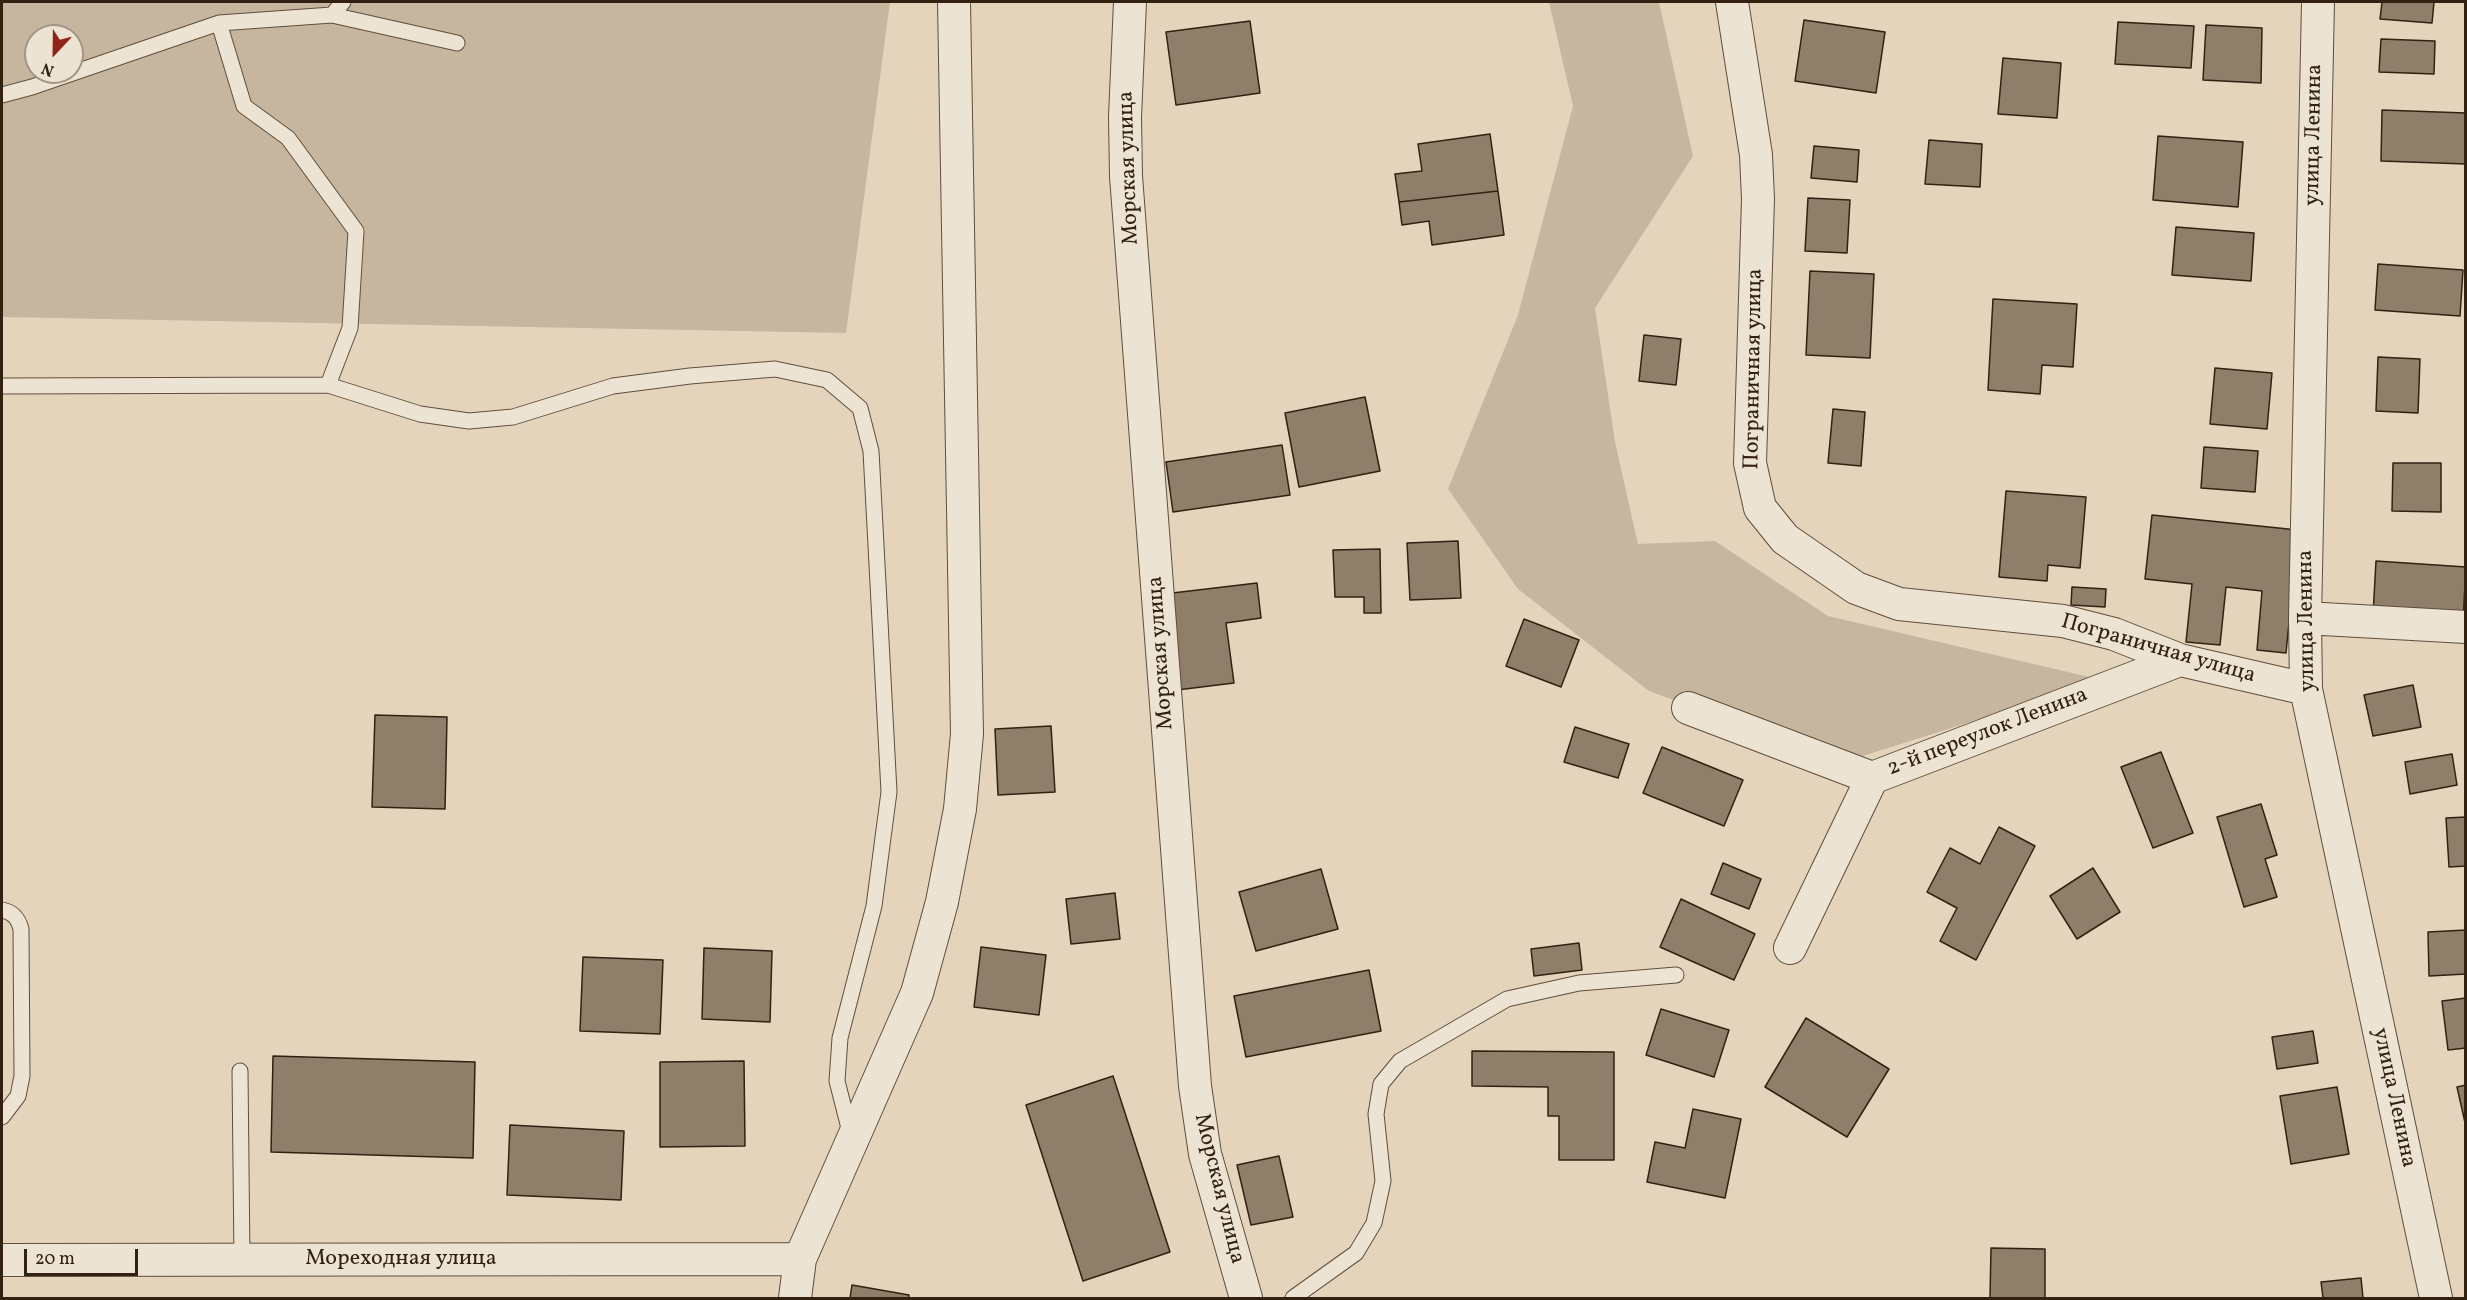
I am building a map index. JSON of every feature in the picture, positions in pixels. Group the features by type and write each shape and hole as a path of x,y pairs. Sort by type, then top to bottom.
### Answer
{"street":[{"path":"795,1299 800,1259 916,993 942,903 960,809 967,734 954,2"},
{"name":"Морская улица","path":"1130,2 1125,117 1126,176 1195,1086 1204,1154 1246,1299"},
{"name":"Пограничная улица","path":"1732,2 1756,155 1758,199 1750,463 1760,508 1785,539 1856,588 1899,604 2063,621 2114,634 2180,660 2306,689"},
{"name":"улица Ленина","path":"2318,2 2305,618 2306,689 2436,1299"},
{"path":"2305,618 2466,627"},
{"name":"2-й переулок Ленина","path":"1790,948 1872,778 2180,660"},
{"path":"1688,708 1872,778"},
{"name":"Мореходная улица","path":"2,1260 800,1259"}],"lane":[{"path":"332,15 343,2"},
{"path":"2,95 32,87 219,23 332,15 457,44"},
{"path":"219,23 244,106 288,138 356,231 350,328 328,385"},
{"path":"2,386 328,385 420,414 469,421 513,417 613,386 775,369 827,380 860,408 871,452 889,792 874,906 840,1038 837,1081 852,1139"},
{"path":"2,910 10,912 18,921 21,929 22,1076 18,1096 2,1117"},
{"path":"1293,1299 1356,1253 1374,1223 1383,1181 1376,1114 1381,1084 1400,1061 1507,999 1579,982 1676,975"},
{"path":"240,1071 242,1260"}],"shaded area":[{"path":"2,2 890,2 846,333 2,317"},
{"path":"1549,2 1659,2 1693,156 1595,308 1615,442 1638,544 1715,541 1828,616 2102,680 1844,762 1649,691 1518,589 1448,489 1518,315 1573,106"}],"building":[{"path":"2382,2 2434,2 2432,23 2380,19"},
{"path":"1804,20 1885,32 1876,93 1795,81"},
{"path":"1250,21 1260,93 1176,105 1166,32"},
{"path":"2118,22 2194,26 2191,68 2115,64"},
{"path":"2206,25 2262,28 2261,83 2203,80"},
{"path":"2381,39 2435,41 2434,74 2379,72"},
{"path":"2003,58 2061,63 2057,118 1998,114"},
{"path":"2382,110 2466,113 2466,164 2381,161"},
{"path":"1490,134 1498,191 1399,202 1395,174 1422,171 1418,144"},
{"path":"2158,136 2243,142 2238,207 2153,200"},
{"path":"1929,140 1982,144 1980,187 1925,184"},
{"path":"1814,146 1859,150 1857,182 1811,178"},
{"path":"1498,191 1504,235 1432,245 1429,221 1402,225 1399,202"},
{"path":"1808,198 1850,200 1847,253 1805,251"},
{"path":"2176,227 2254,233 2251,281 2172,275"},
{"path":"2378,264 2463,270 2460,316 2375,310"},
{"path":"1810,271 1874,274 1870,358 1806,355"},
{"path":"1993,299 2077,304 2073,367 2042,365 2040,394 1988,390"},
{"path":"1644,335 1681,339 1676,385 1639,381"},
{"path":"2378,357 2420,359 2418,413 2376,411"},
{"path":"2215,368 2272,373 2267,429 2210,424"},
{"path":"1365,397 1380,471 1299,487 1285,413"},
{"path":"1833,409 1865,412 1861,466 1828,463"},
{"path":"1282,445 1290,495 1173,512 1166,462"},
{"path":"2204,447 2258,451 2255,492 2201,488"},
{"path":"2393,463 2441,463 2441,512 2392,511"},
{"path":"2006,491 2086,497 2080,568 2048,565 2047,581 1999,577"},
{"path":"2152,515 2298,530 2286,653 2257,650 2262,591 2226,587 2220,645 2186,642 2192,584 2145,579"},
{"path":"1458,541 1461,598 1410,600 1407,543"},
{"path":"1380,549 1381,613 1364,613 1364,597 1335,597 1333,550"},
{"path":"2376,561 2466,567 2463,621 2373,615"},
{"path":"1257,583 1261,618 1226,623 1234,683 1177,690 1164,594"},
{"path":"2072,587 2106,589 2105,607 2071,605"},
{"path":"1524,619 1579,640 1561,687 1506,666"},
{"path":"2413,685 2421,727 2373,736 2364,695"},
{"path":"375,715 447,717 445,809 372,807"},
{"path":"1051,726 1055,792 998,795 995,729"},
{"path":"1575,727 1629,744 1618,778 1564,762"},
{"path":"1662,747 1743,780 1724,826 1643,793"},
{"path":"2161,752 2193,833 2153,848 2121,767"},
{"path":"2452,754 2457,785 2410,794 2405,762"},
{"path":"2261,804 2277,855 2265,859 2277,897 2244,907 2217,817"},
{"path":"2466,817 2466,866 2449,867 2446,818"},
{"path":"1999,827 2035,846 1976,960 1940,941 1957,908 1927,892 1950,848 1980,864"},
{"path":"1723,863 1761,879 1749,909 1711,894"},
{"path":"2093,868 2120,912 2077,939 2050,896"},
{"path":"1321,869 1338,929 1256,951 1239,892"},
{"path":"1115,893 1120,939 1071,944 1066,899"},
{"path":"1681,899 1755,934 1734,980 1660,947"},
{"path":"2466,930 2466,974 2429,976 2428,932"},
{"path":"1579,943 1582,970 1534,976 1531,949"},
{"path":"981,947 1046,955 1039,1015 974,1007"},
{"path":"704,948 772,951 770,1022 702,1019"},
{"path":"583,957 663,960 660,1034 580,1031"},
{"path":"1369,970 1381,1031 1246,1057 1234,996"},
{"path":"2466,998 2466,1048 2448,1050 2442,1001"},
{"path":"1661,1009 1729,1030 1714,1077 1646,1055"},
{"path":"1806,1018 1889,1069 1847,1137 1765,1087"},
{"path":"2313,1031 2318,1063 2277,1069 2272,1037"},
{"path":"1472,1051 1614,1052 1614,1160 1559,1160 1559,1116 1548,1116 1548,1087 1472,1086"},
{"path":"273,1056 475,1062 473,1158 271,1152"},
{"path":"744,1061 745,1146 660,1147 660,1062"},
{"path":"1113,1076 1170,1252 1083,1281 1026,1105"},
{"path":"2466,1085 2466,1127 2457,1087"},
{"path":"2337,1087 2349,1154 2291,1164 2280,1096"},
{"path":"1693,1109 1741,1119 1725,1198 1647,1182 1655,1142 1685,1148"},
{"path":"510,1125 624,1131 621,1200 507,1195"},
{"path":"1279,1156 1293,1217 1251,1225 1237,1165"},
{"path":"1991,1248 2045,1249 2045,1298 1990,1298"},
{"path":"2361,1278 2363,1298 2323,1298 2321,1282"},
{"path":"852,1285 909,1295 909,1298 850,1298"}]}
